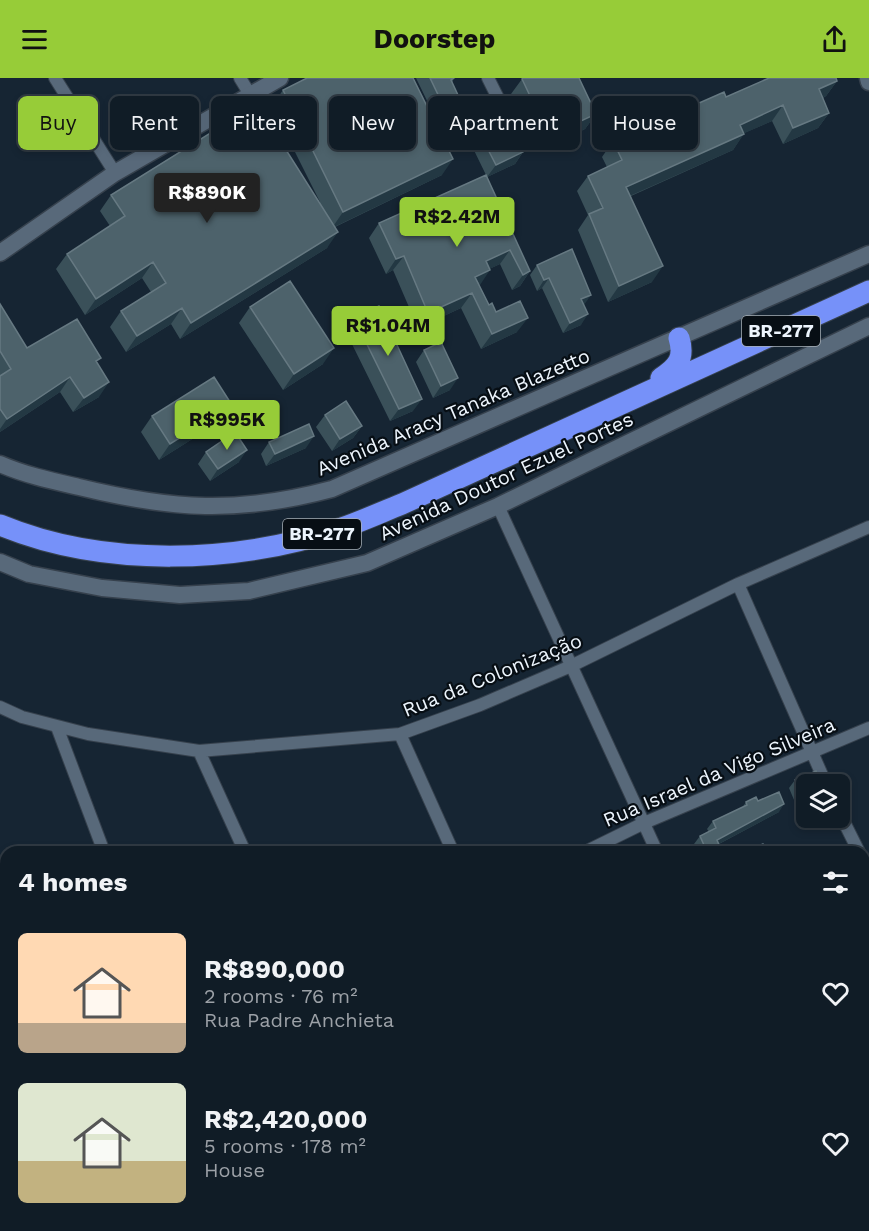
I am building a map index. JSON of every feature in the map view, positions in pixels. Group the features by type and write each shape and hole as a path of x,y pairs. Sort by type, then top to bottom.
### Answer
{"highway":[{"name":"BR-277","path":"0,525 44,540 114,552 188,555 260,548 351,525 622,405 869,291"},
{"path":"622,405 678,365 683,349 680,338"}],"main road":[{"path":"251,96 280,78"},
{"path":"0,253 115,173 211,119"},
{"name":"Avenida Aracy Tanaka Blazetto","path":"0,464 56,482 164,504 225,508 290,500 332,489 869,254"},
{"name":"Avenida Doutor Ezuel Portes","path":"0,562 29,574 102,588 180,595 249,591 367,563 498,506 869,326"}],"street":[{"path":"55,78 115,173"},
{"path":"240,78 251,96"},
{"path":"488,78 497,96"},
{"path":"498,506 654,846"},
{"name":"Rua da Colonização","path":"0,707 88,735 199,751 400,734 480,705 571,666 738,584 869,526"},
{"path":"738,584 821,774"},
{"path":"57,727 102,846"},
{"name":"Rua Israel da Vigo Silveira","path":"597,846 644,823 869,728"},
{"path":"400,734 450,846"},
{"path":"199,751 242,846"},
{"path":"847,828 856,846"}],"building":[{"path":"307,78 413,78 428,108 428,150 449,150 453,159 343,212 313,150 317,150 317,96 286,96 283,90"},
{"path":"430,78 454,78 451,80 458,96 439,96"},
{"path":"579,78 592,106 592,116 580,121 580,96 530,96 522,79"},
{"path":"769,78 836,78 837,81 819,89 829,113 793,128 783,105 740,125 744,134 626,187 663,266 619,286 589,214 603,208 588,176 622,160 617,150 698,150 698,103 724,92 726,97"},
{"path":"211,133 211,150 286,150 338,232 191,323 182,308 137,336 121,311 166,283 153,262 96,299 67,254 125,216 111,195 183,150 199,150 199,140"},
{"path":"488,150 522,150 523,152 496,165"},
{"path":"486,175 530,271 523,275 510,250 486,261 490,270 475,277 489,305 492,303 496,312 520,301 528,318 492,334 472,293 428,313 404,256 396,259 379,223"},
{"path":"572,249 591,295 581,299 588,314 570,323 549,278 544,280 537,265"},
{"path":"290,281 334,348 294,374 250,307"},
{"path":"0,304 27,348 77,319 101,358 96,361 109,382 84,398 70,377 7,419 0,409 0,376 11,369 0,351"},
{"path":"379,306 422,399 399,409 354,318"},
{"path":"441,342 458,378 441,386 424,350"},
{"path":"214,377 232,405 170,444 152,416"},
{"path":"346,401 362,426 340,439 325,415"},
{"path":"309,424 314,436 275,454 269,442"},
{"path":"235,432 247,450 218,469 206,452"},
{"path":"779,792 784,804 717,840 720,846 704,846 700,836 716,828 713,821 747,805 746,802 756,797 758,801"}]}
